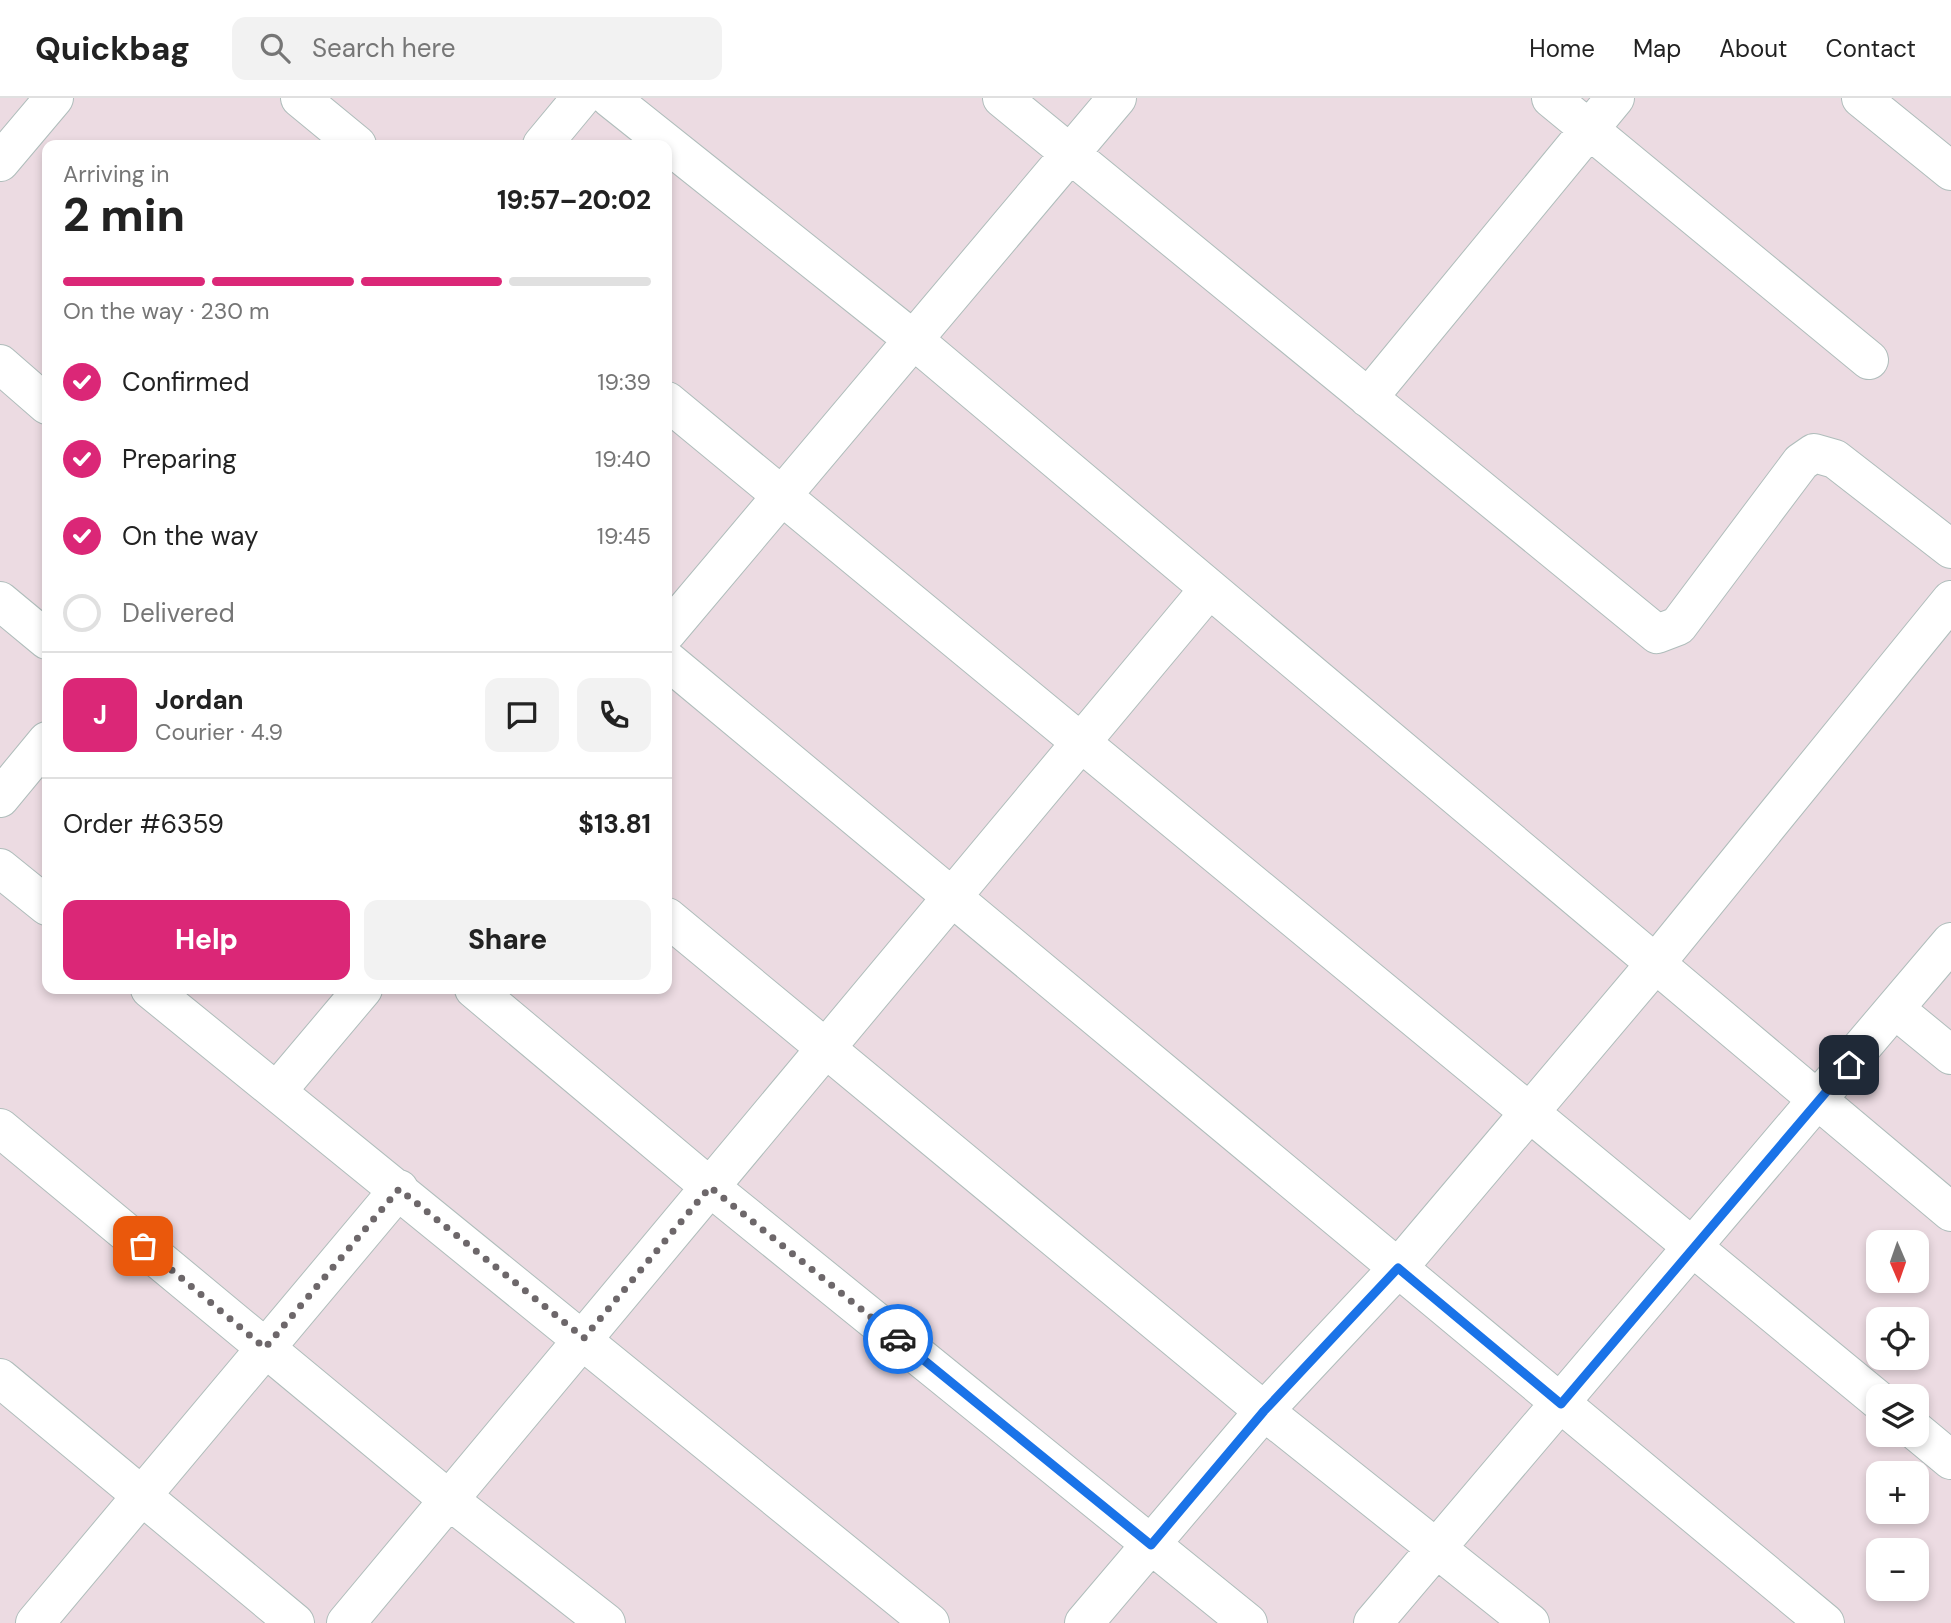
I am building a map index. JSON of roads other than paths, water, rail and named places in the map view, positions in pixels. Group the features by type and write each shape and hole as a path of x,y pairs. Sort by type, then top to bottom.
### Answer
{"street":[{"path":"300,98 351,140"},
{"path":"546,140 581,98"},
{"path":"610,98 663,140"},
{"path":"1002,98 1657,634 1678,626 1801,462 1814,453 1835,459 1951,549"},
{"path":"672,626 1071,156 1117,98"},
{"path":"1551,98 1869,360"},
{"path":"1368,398 1615,98"},
{"path":"1861,98 1951,172"},
{"path":"0,162 47,123"},
{"path":"672,147 915,341 1951,1212"},
{"path":"0,364 42,401"},
{"path":"672,405 1866,1390"},
{"path":"346,1623 1209,589"},
{"path":"1084,1623 1264,1411 1398,1268 1655,964 1951,600"},
{"path":"0,601 42,636"},
{"path":"672,664 1825,1623"},
{"path":"0,798 42,747"},
{"path":"0,868 42,902"},
{"path":"672,921 1264,1411 1530,1623"},
{"path":"1373,1623 1951,942"},
{"path":"156,994 584,1338 930,1623"},
{"path":"277,1091 359,994"},
{"path":"480,994 710,1187 1248,1623"},
{"path":"1896,1010 1951,1055"},
{"path":"0,1128 449,1500 606,1623"},
{"path":"35,1623 399,1189"},
{"path":"0,1378 295,1623"},
{"path":"1929,1442 1951,1460"}]}
